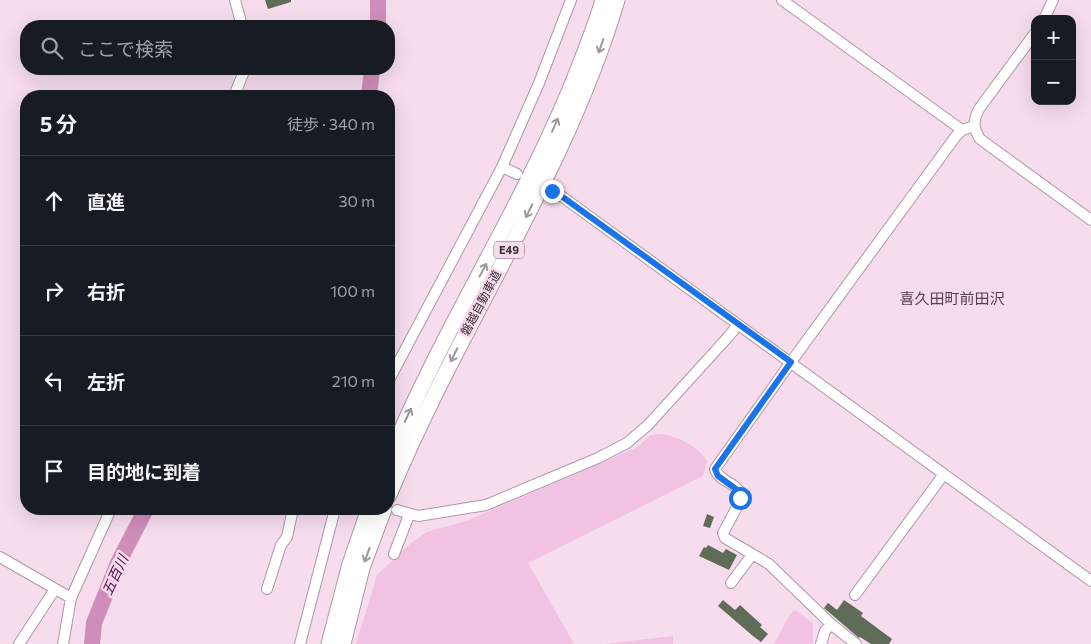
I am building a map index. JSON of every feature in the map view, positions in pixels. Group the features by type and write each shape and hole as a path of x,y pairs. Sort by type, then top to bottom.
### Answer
{"highway":[{"name":"磐越自動車道","path":"395,446 421,389 539,160 577,72 603,0"},
{"name":"磐越自動車道","path":"395,481 433,394 525,220 573,118 591,76 617,0"},
{"path":"329,644 350,564 367,515"},
{"path":"343,644 362,568 388,515"}],"street":[{"path":"235,0 240,20"},
{"path":"395,369 502,167 539,83 570,0"},
{"path":"782,0 962,130"},
{"path":"1046,15 1053,0"},
{"path":"1031,38 979,109 974,126 980,139 1091,220"},
{"path":"236,90 243,75"},
{"path":"856,644 830,624 769,564 734,544 724,536 741,494 738,488 718,476 715,469 791,362 962,130 974,126"},
{"path":"502,167 517,174"},
{"path":"552,191 1091,580"},
{"path":"395,511 410,515 430,515 486,505 589,462 627,443 648,425 738,325"},
{"path":"855,595 944,474"},
{"path":"63,644 70,598 108,515"},
{"path":"266,589 281,545 289,530 292,515"},
{"path":"300,644 333,515"},
{"path":"394,554 410,515"},
{"path":"731,583 752,555"},
{"path":"0,557 70,598"},
{"path":"19,644 55,589"},
{"path":"821,644 825,631 830,624"}],"shaded area":[{"path":"660,434 680,439 693,446 707,461 703,476 528,563 574,644 356,644 377,575 411,543 427,532 469,520 638,447 650,435"},
{"path":"795,610 813,623 813,644 774,644 788,618"},
{"path":"673,636 673,644 605,644"}],"building":[{"path":"265,0 291,0 291,2 268,9"},
{"path":"707,514 714,517 710,528 703,526"},
{"path":"708,545 723,553 726,549 737,555 729,570 699,556 704,547 706,548"},
{"path":"723,600 735,610 740,605 762,625 760,627 768,634 761,642 718,606"},
{"path":"844,600 863,613 861,616 892,639 889,644 871,644 859,638 824,608 828,603 837,610"}],"waterway":[{"name":"五百川","path":"378,0 378,20"},
{"name":"五百川","path":"370,90 371,75"},
{"name":"五百川","path":"92,644 94,623 118,563 143,515"}],"district":[{"name":"喜久田町前田沢","path":"952,299"}],"route":[{"path":"552,191 791,362 715,469 718,476 738,488 741,494 740,498"}]}
